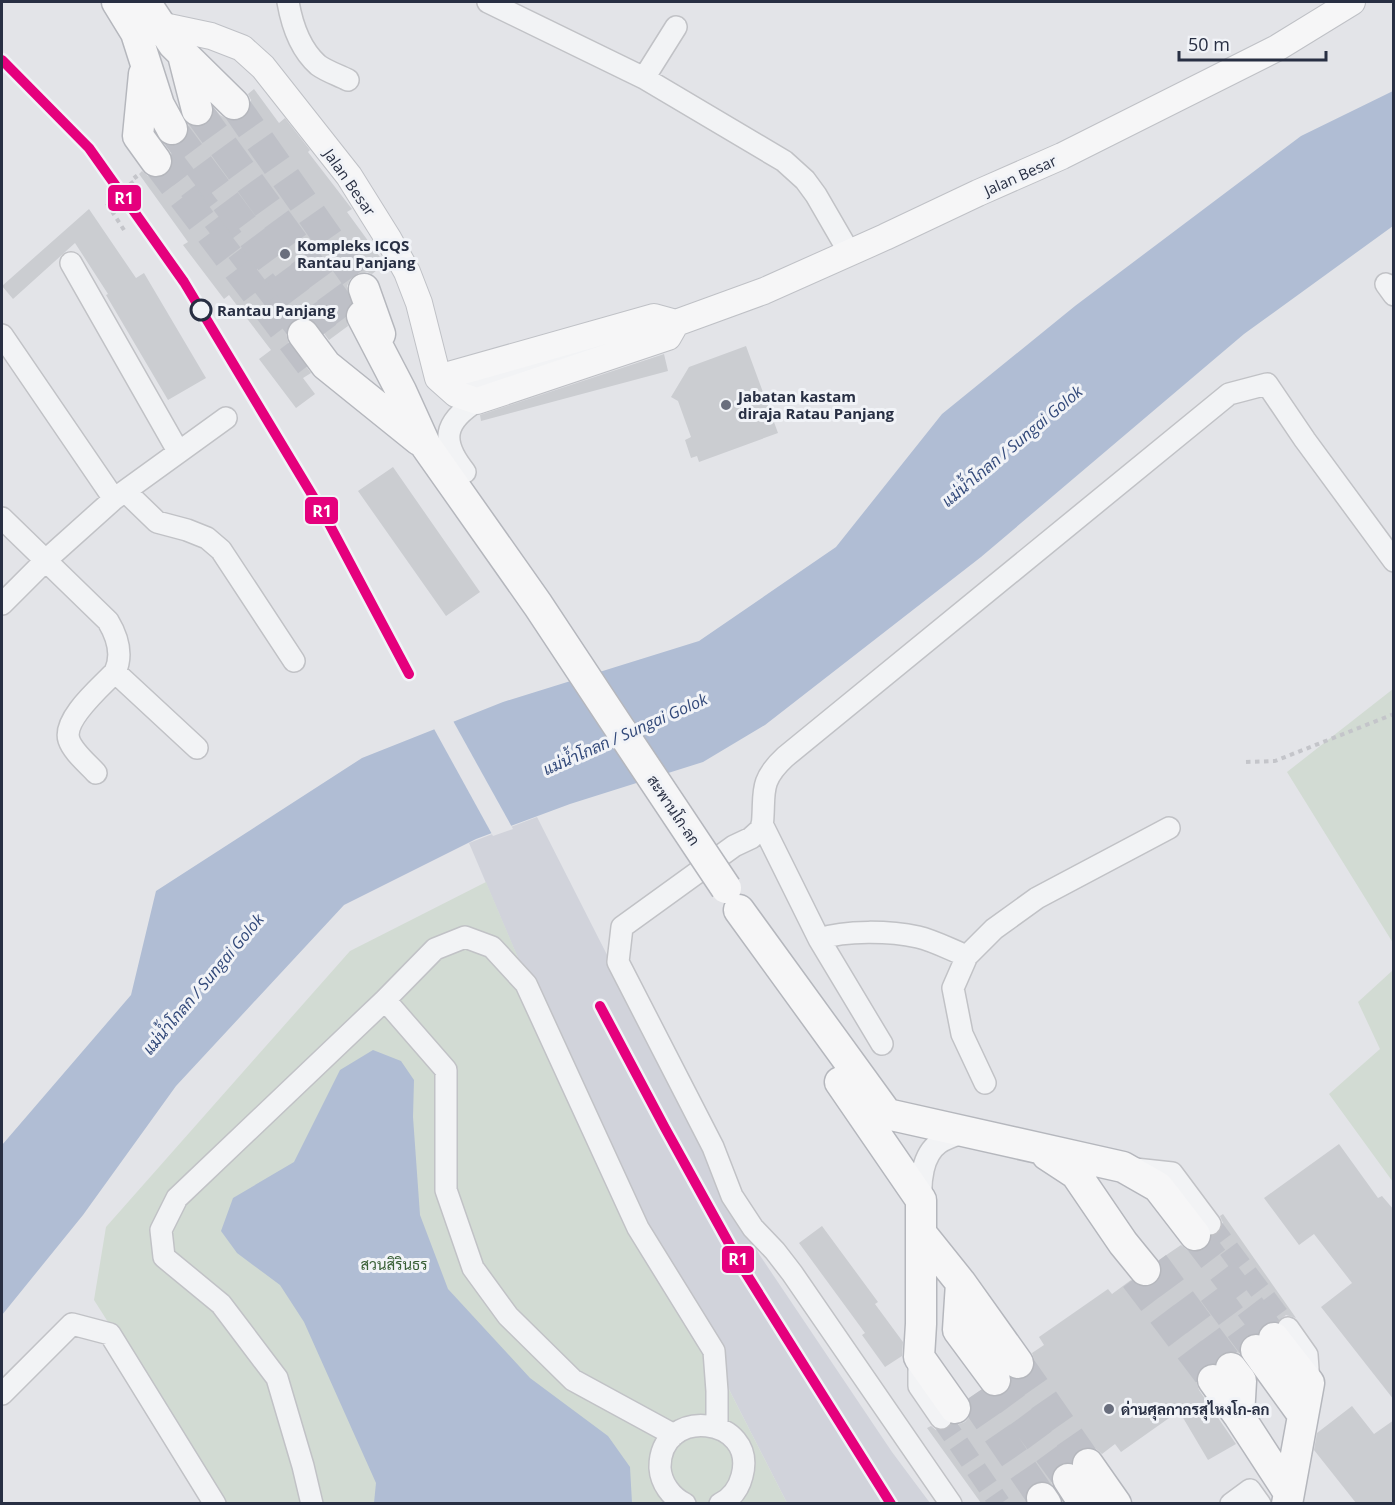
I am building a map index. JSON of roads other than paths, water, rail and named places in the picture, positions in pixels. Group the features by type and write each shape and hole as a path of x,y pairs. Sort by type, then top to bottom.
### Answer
{"highway":[{"path":"117,2 217,109"},
{"path":"154,39 159,105 158,156"},
{"path":"342,321 397,383 426,446 326,365 342,321"},
{"path":"315,370 339,390 389,414"},
{"name":"สะพานโก-ลก","path":"426,446 538,605 733,899"},
{"path":"733,899 887,1114 1123,1167 1195,1235"},
{"path":"733,899 784,1001 921,1200 921,1324 918,1357 981,1390"},
{"path":"1037,1148 1076,1174 1145,1271 1037,1148"},
{"path":"921,1233 960,1306 981,1390"},
{"path":"960,1306 981,1390"},
{"path":"921,1324 981,1390"},
{"path":"1288,1498 1309,1383 1273,1339 1303,1414"},
{"path":"1231,1387 1288,1498"},
{"path":"1099,1503 1077,1493 1078,1472 1116,1503"}],"main road":[{"name":"Jalan Besar","path":"154,39 212,36 242,48 263,67 349,176 390,240 407,272 419,303 438,378 654,317 676,322 764,291 1062,156 1277,48 1352,2"},
{"name":"Jalan Besar","path":"477,401 668,337 676,322"},
{"path":"438,378 456,394 477,401"}],"street":[{"path":"288,2 296,33 308,54 320,66 348,80"},
{"path":"488,2 644,78 789,165 805,180 816,195 849,252"},
{"path":"644,78 676,27"},
{"path":"71,263 178,451"},
{"path":"2,335 119,495 158,522 207,538 221,550 294,661"},
{"path":"951,1503 792,1274 775,1251 753,1228 732,1197 713,1148 618,962 622,927 734,846 759,833 768,776 785,757 1229,394 1267,384 1305,440 1391,550"},
{"path":"465,472 457,462 451,447 449,436 451,423 477,401"},
{"path":"2,603 119,495 226,418"},
{"path":"2,518 108,621 113,630 119,656 118,666 76,714 68,733 70,743 96,773"},
{"path":"115,672 197,748"},
{"path":"762,824 819,939 882,1044"},
{"path":"985,1083 963,1034 953,988 967,957 994,929 1037,898 1169,828"},
{"path":"819,939 829,936 880,932 920,937 967,957"},
{"path":"312,1503 277,1378 221,1304 164,1257 161,1230 177,1198 385,1000 435,949 465,937 492,947 526,984 638,1228 714,1351 717,1427"},
{"path":"385,1000 446,1070 446,1191 473,1268 508,1316 573,1380 674,1435"},
{"path":"921,1200 920,1186 926,1161 936,1145 965,1132"},
{"path":"2,1394 72,1324 110,1334 215,1503"},
{"path":"680,1502 669,1492 663,1481 660,1469 661,1456 674,1435 694,1425 717,1427 729,1434 738,1444 743,1456 744,1470 741,1483 731,1501"},
{"path":"1231,1503 1250,1490 1260,1503"}],"water":[{"name":"แม่น้ำโกลก / Sungai Golok","path":"1393,91 1393,226 1244,334 981,557 765,725 703,762 570,804 476,839 344,905 176,1086 83,1215 2,1315 2,1145 131,995 156,891 362,758 503,702 699,641 836,547 942,414 1075,306 1301,136"},
{"path":"373,1050 401,1061 414,1080 413,1117 420,1215 448,1289 530,1378 608,1436 630,1467 632,1503 374,1503 376,1483 304,1322 280,1285 237,1253 221,1231 233,1198 294,1162 340,1070"}],"tunnel":[{"path":"234,104 364,289"},
{"path":"197,110 352,323"},
{"path":"172,129 329,340"},
{"path":"168,157 303,334"},
{"path":"156,161 313,368"},
{"path":"1210,1224 1288,1328"},
{"path":"1195,1235 1274,1338"},
{"path":"1154,1264 1231,1368"},
{"path":"1135,1278 1213,1380"},
{"path":"1213,1292 1256,1350"},
{"path":"1018,1363 1088,1464"},
{"path":"995,1380 1068,1479"},
{"path":"972,1396 1042,1498"},
{"path":"941,1418 1000,1504"}],"place":[{"name":"Kompleks ICQS Rantau Panjang","path":"285,254"},
{"name":"Rantau Panjang","path":"201,310"},
{"name":"Jabatan kastam diraja Ratau Panjang","path":"726,405"},
{"name":"ด่านศุลกากรสุไหงโก-ลก","path":"1109,1409"}],"park label":[{"name":"สวนสิรินธร","path":"394,1264"}]}
